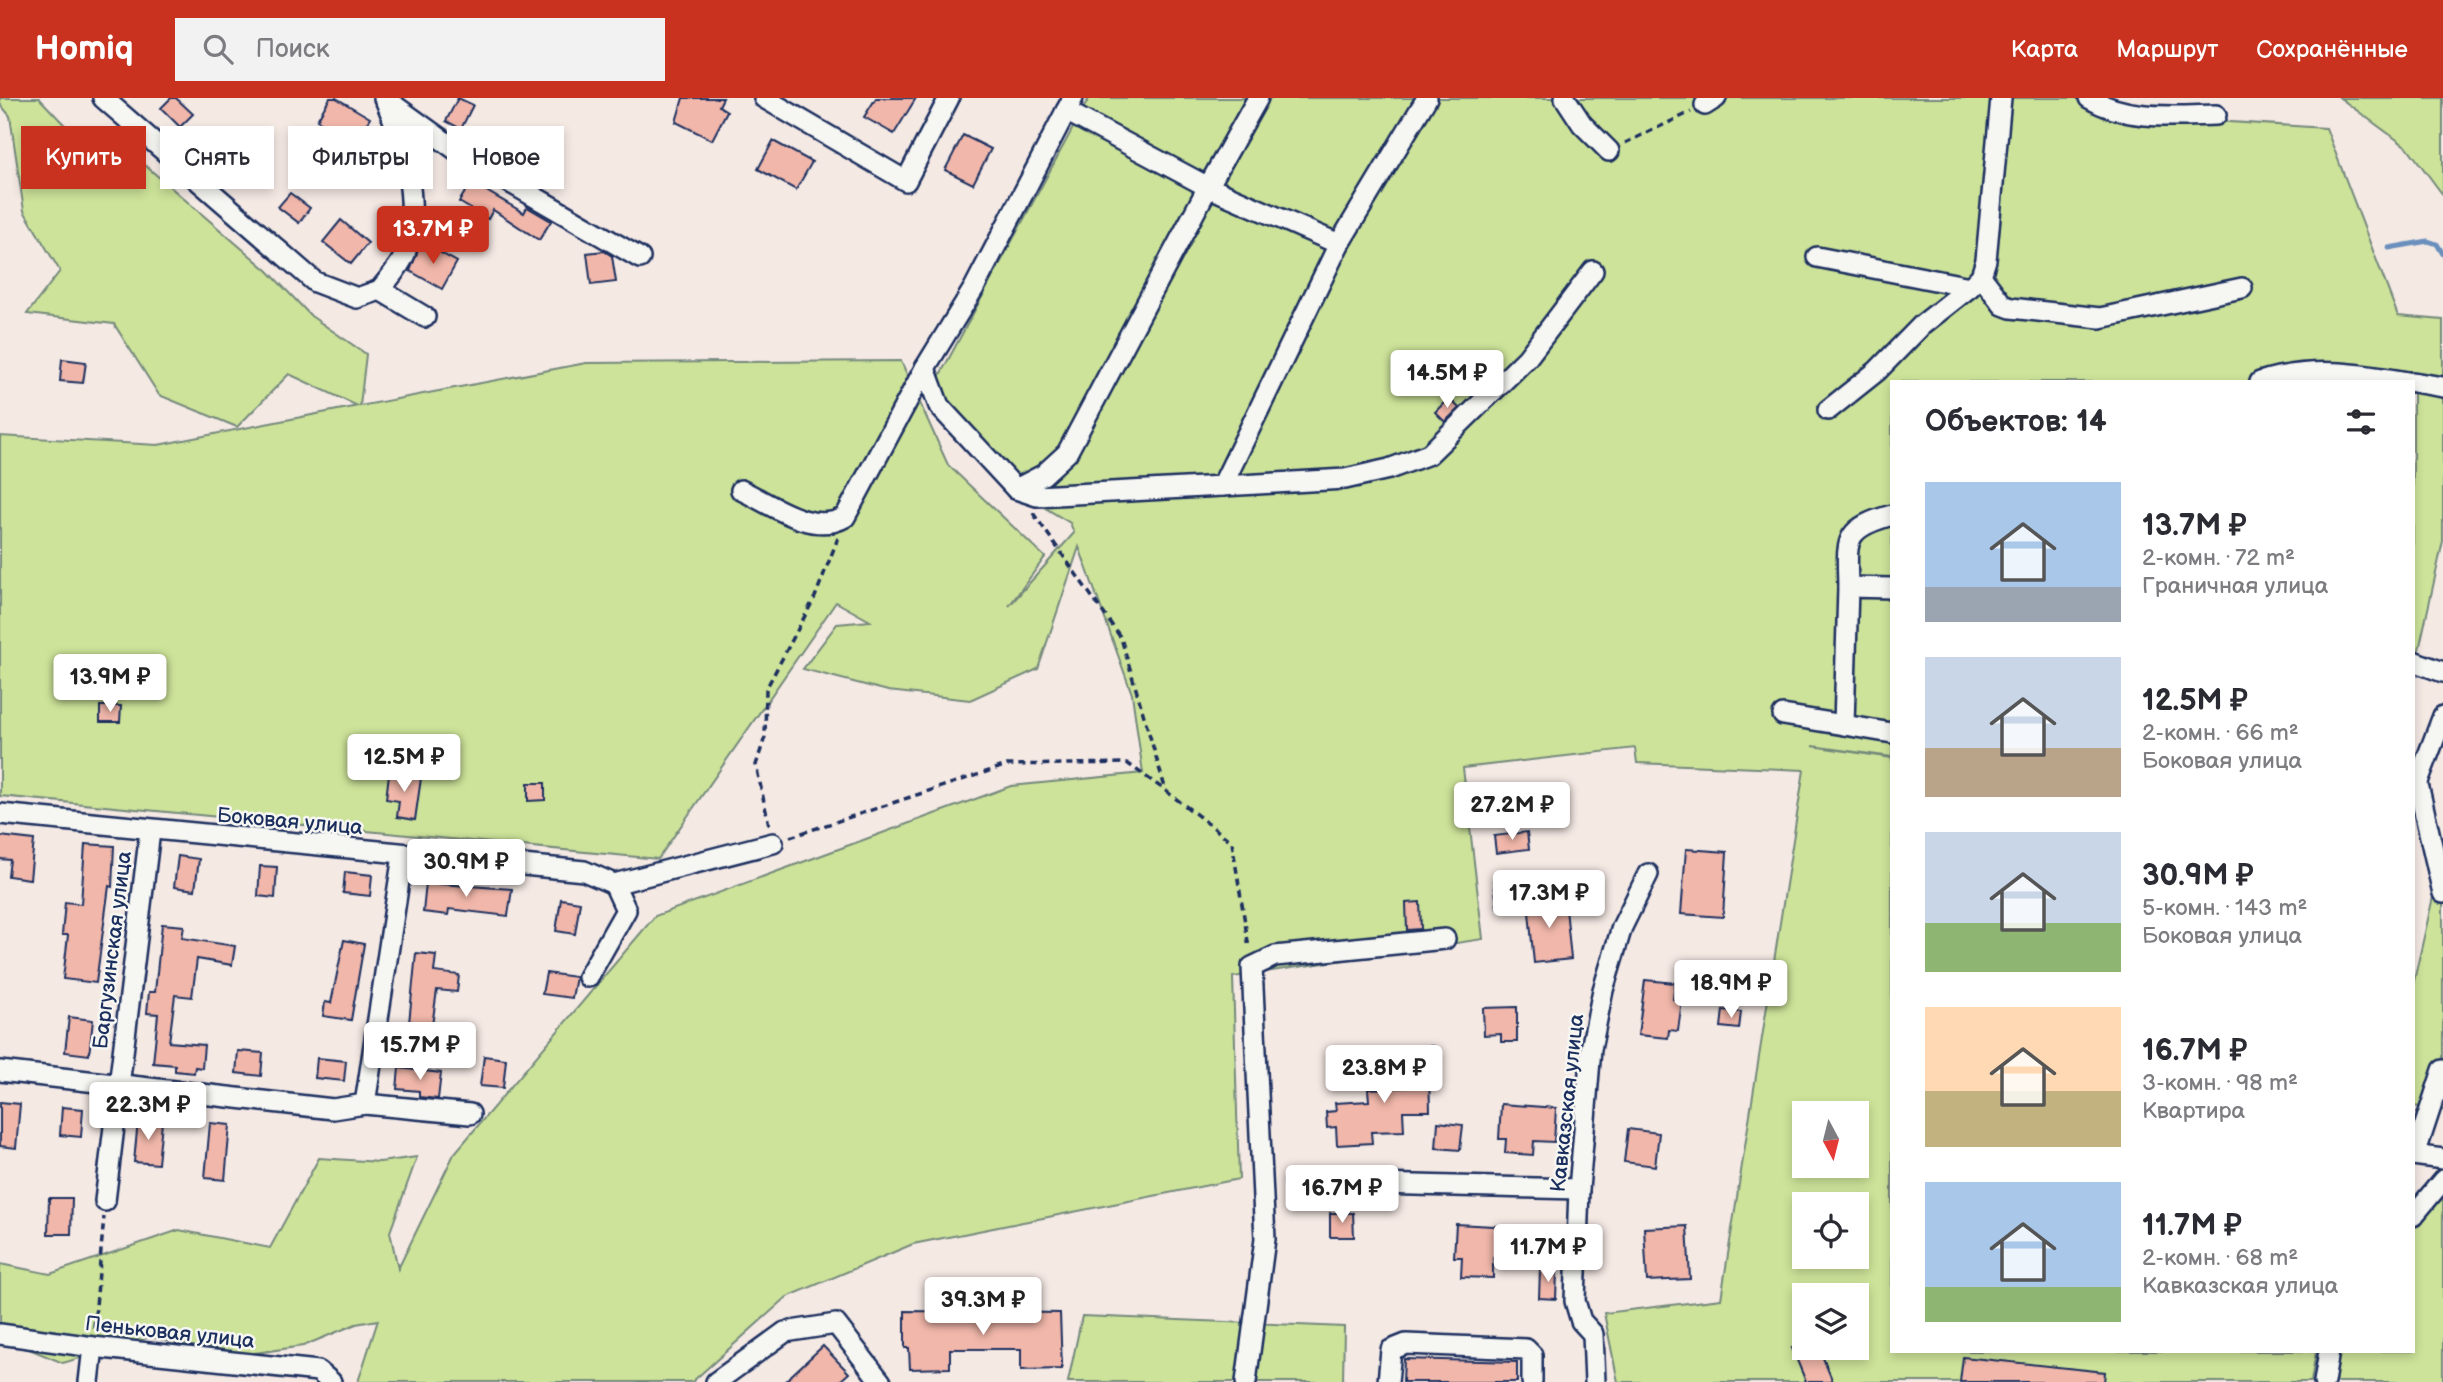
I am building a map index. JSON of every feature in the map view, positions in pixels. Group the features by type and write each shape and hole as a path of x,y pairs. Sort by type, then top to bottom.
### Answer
{"street":[{"path":"103,98 316,282 357,298 380,290 404,257 411,231 400,135 384,98"},
{"path":"384,98 466,157 640,258"},
{"path":"764,98 906,181 948,98"},
{"path":"1016,489 1043,475 1067,453 1258,98"},
{"path":"1222,486 1339,244 1427,98"},
{"path":"1565,98 1582,124 1609,151"},
{"path":"1828,410 1877,370 1922,325 1976,281 1986,260 2001,98"},
{"path":"2089,98 2115,111 2150,116 2216,115"},
{"path":"741,490 807,522 838,522 850,510 925,368 974,288 1070,105 1208,187 1339,244"},
{"path":"1817,257 1976,281 2003,305 2011,308 2100,318 2242,288"},
{"path":"925,368 939,406 1016,489 1037,496 1345,479 1389,469 1429,454 1527,358 1593,271"},
{"path":"380,290 425,317"},
{"path":"2266,380 2284,374 2387,380"},
{"path":"2415,383 2443,387"},
{"path":"1844,725 1847,544 1852,532 1866,522 1890,516"},
{"path":"1848,587 1890,588"},
{"path":"2415,662 2443,672"},
{"path":"1783,715 1890,733"},
{"path":"2443,716 2415,786 2443,893"},
{"name":"Боковая улица","path":"0,814 150,831 584,871 614,884"},
{"name":"Баргузинская улица","path":"105,1200 117,1084 150,831"},
{"path":"588,976 626,910 614,884 773,843"},
{"path":"365,1104 403,855"},
{"name":"Кавказская улица","path":"1595,1382 1592,1334 1576,1312 1575,1301 1579,1189 1591,1049 1622,927 1648,874"},
{"path":"1246,1382 1265,1239 1252,967 1275,956 1445,939"},
{"path":"2415,1152 2443,1070"},
{"path":"0,1071 333,1109 365,1104 470,1114"},
{"path":"2415,1155 2443,1159"},
{"path":"2415,1214 2443,1180"},
{"path":"1296,1182 1579,1189"},
{"path":"716,1382 785,1332 836,1324 881,1382"},
{"name":"Пеньковая улица","path":"0,1334 93,1347 318,1371 331,1382"},
{"path":"1388,1382 1391,1350 1406,1344 1526,1349 1532,1355 1532,1382"},
{"path":"89,1382 93,1347"},
{"path":"2324,1382 2329,1353"}],"path":[{"path":"1609,151 1711,101"},
{"path":"1016,489 1121,638 1167,790"},
{"path":"838,522 838,544 766,689 765,737 756,765 773,843 1007,765 1127,762 1232,842 1252,967"},
{"path":"93,1347 105,1200"}],"green space":[{"path":"0,98 39,98 66,126 21,126 21,189 146,189 146,166 160,178 160,189 173,189 268,271 311,316 366,354 360,406 586,363 901,361 948,465 1045,557 1009,606 1074,533 1070,523 1022,494 933,388 1089,98 2080,98 2102,114 2326,128 2398,316 2443,320 2443,541 2415,668 2415,380 1890,380 1890,757 1812,746 1890,758 1890,1353 2316,1353 2311,1382 1618,1382 1604,1313 1721,1299 1804,770 1637,763 1635,748 1463,768 1483,939 1233,977 1239,1179 913,1244 787,1297 692,1382 358,1382 378,1320 356,1324 303,1346 235,1356 150,1337 63,1363 0,1337 0,1264 50,1274 179,1230 270,1248 319,1158 380,1162 417,1157 390,1232 398,1269 454,1154 655,916 1011,786 1143,773 1132,694 1079,547 1038,669 970,700 888,691 803,669 837,624 870,621 836,602 658,859 0,796 0,436 158,445 358,406 289,374 237,427 159,395 114,324 27,314 60,271 24,211 10,116 0,104"},
{"path":"2340,98 2443,98 2443,195 2408,148"},
{"path":"2443,853 2443,1110 2415,1106 2415,976"},
{"path":"2443,1199 2443,1382 2331,1382 2334,1353 2415,1353 2415,1215"},
{"path":"1082,1316 1344,1327 1343,1382 1068,1382"}],"building":[{"path":"171,98 176,98 193,114 179,126 161,108"},
{"path":"330,98 336,98 370,118 365,126 327,126 317,120"},
{"path":"458,98 473,105 462,126 446,121"},
{"path":"683,98 723,98 719,106 727,111 712,140 676,122"},
{"path":"876,98 916,98 894,134 864,117"},
{"path":"963,135 991,149 973,184 945,170"},
{"path":"773,141 812,162 796,190 758,169"},
{"path":"467,189 483,189 524,213 527,207 551,221 539,240 493,210 488,219 459,202"},
{"path":"290,193 310,208 299,223 278,207"},
{"path":"388,208 399,215 391,231 378,221"},
{"path":"341,220 368,243 351,264 323,242"},
{"path":"421,242 457,262 442,289 410,271"},
{"path":"604,251 612,256 616,282 591,285 587,253"},
{"path":"62,359 86,362 83,383 60,381"},
{"path":"1449,398 1459,408 1445,422 1435,412"},
{"path":"100,706 121,706 120,722 100,722"},
{"path":"389,774 421,778 415,820 397,817 399,801 386,799"},
{"path":"528,783 545,783 545,800 528,801"},
{"path":"1527,832 1529,849 1496,853 1494,836"},
{"path":"0,836 34,840 30,879 8,876 10,860 0,859"},
{"path":"85,844 114,846 112,887 109,886 96,983 63,979 68,935 62,935 65,902 81,904"},
{"path":"1686,849 1727,852 1723,917 1681,914"},
{"path":"178,856 199,859 195,890 174,887"},
{"path":"260,866 277,867 275,898 258,896"},
{"path":"345,872 372,875 370,896 343,893"},
{"path":"1512,879 1515,905 1497,907 1494,881"},
{"path":"426,883 512,889 508,916 449,909 448,915 423,912"},
{"path":"1565,898 1571,959 1534,963 1528,902"},
{"path":"561,899 580,902 575,934 556,931"},
{"path":"1420,902 1421,929 1407,930 1406,903"},
{"path":"162,924 184,926 182,938 235,946 232,965 197,959 192,997 175,995 169,1042 204,1045 202,1068 195,1067 194,1073 175,1071 175,1065 153,1063 158,1014 147,1013 149,992 155,992"},
{"path":"344,940 364,944 351,1020 323,1016 325,1002 331,1003"},
{"path":"416,953 436,955 434,972 459,975 457,992 437,990 432,1026 409,1023"},
{"path":"546,973 576,977 572,998 542,994"},
{"path":"1645,980 1675,983 1673,999 1682,1000 1678,1031 1669,1030 1668,1038 1638,1035"},
{"path":"1517,1007 1517,1042 1501,1042 1501,1034 1484,1035 1483,1008"},
{"path":"1723,1010 1741,1012 1739,1029 1721,1027"},
{"path":"69,1017 93,1020 89,1055 65,1052"},
{"path":"1414,1046 1434,1046 1432,1070 1429,1070 1430,1111 1403,1111 1404,1131 1371,1132 1372,1143 1337,1145 1336,1127 1327,1128 1326,1112 1336,1111 1335,1103 1369,1101 1368,1089 1412,1087"},
{"path":"238,1051 263,1053 261,1076 236,1073"},
{"path":"484,1056 506,1059 503,1088 480,1086"},
{"path":"317,1058 346,1061 344,1081 315,1078"},
{"path":"399,1068 441,1073 438,1099 419,1097 419,1091 397,1089"},
{"path":"0,1102 20,1104 16,1148 0,1146"},
{"path":"1501,1104 1556,1108 1554,1142 1534,1141 1533,1155 1505,1153 1506,1139 1499,1139"},
{"path":"62,1107 83,1109 81,1137 60,1135"},
{"path":"138,1120 162,1122 158,1164 134,1162"},
{"path":"1438,1122 1463,1125 1460,1150 1436,1148"},
{"path":"210,1123 230,1125 225,1180 205,1178"},
{"path":"1628,1129 1659,1133 1655,1166 1624,1162"},
{"path":"49,1198 72,1198 71,1234 48,1234"},
{"path":"1330,1213 1353,1213 1354,1237 1330,1237"},
{"path":"1456,1224 1512,1227 1510,1259 1493,1258 1493,1278 1461,1277 1462,1257 1454,1257"},
{"path":"1687,1226 1690,1279 1647,1281 1644,1228"},
{"path":"1540,1270 1557,1271 1556,1299 1539,1298"},
{"path":"905,1311 1060,1313 1062,1369 1021,1370 1021,1349 950,1349 950,1368 910,1369 909,1348 905,1348"},
{"path":"823,1346 849,1373 839,1382 784,1382"},
{"path":"1963,1357 2105,1372 2104,1382 1960,1382"},
{"path":"1404,1359 1517,1362 1517,1382 1403,1382"},
{"path":"1797,1360 1824,1360 1833,1382 1806,1382"}],"waterway":[{"path":"2389,248 2428,241 2437,244 2443,254"}]}
